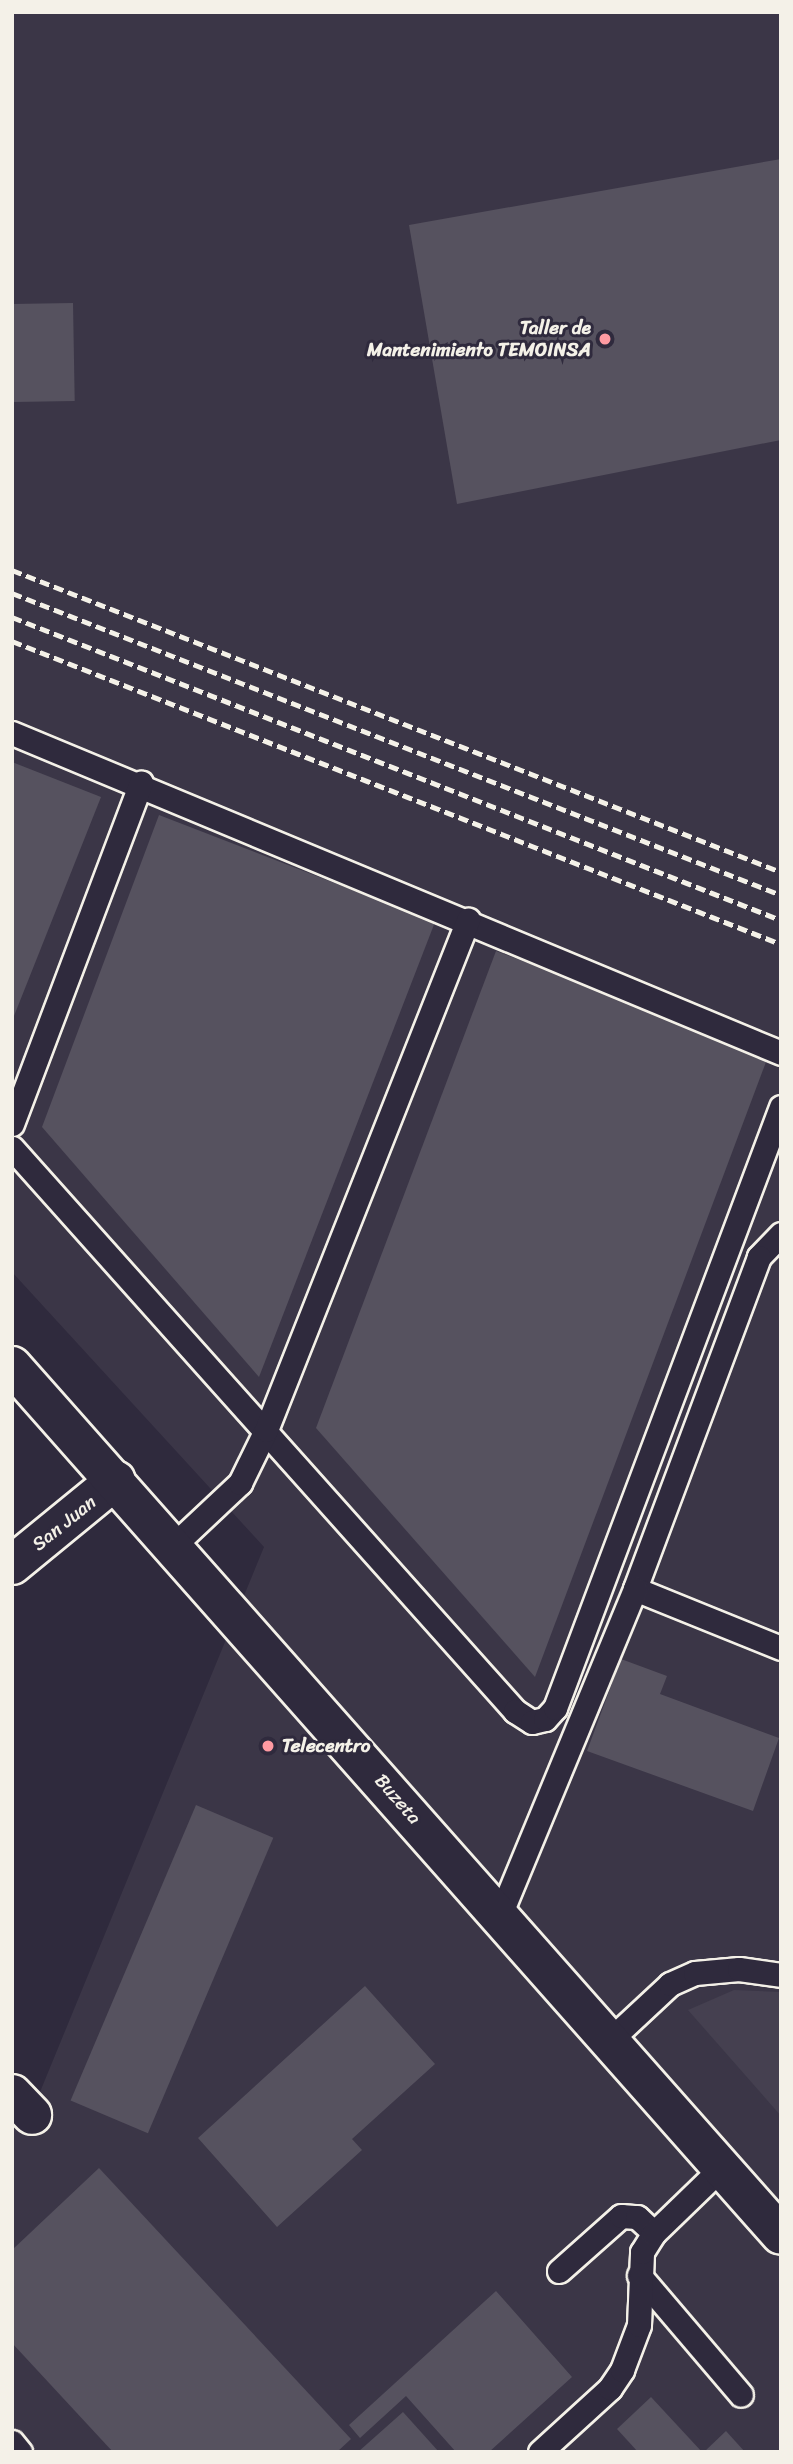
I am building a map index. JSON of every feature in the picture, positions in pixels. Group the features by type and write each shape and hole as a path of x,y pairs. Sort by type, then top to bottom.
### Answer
{"street":[{"name":"Buzeta","path":"12,1366 174,1545 781,2235"},
{"name":"San Juan","path":"12,1565 116,1480"}],"lane":[{"path":"12,733 141,783 781,1053"},
{"path":"12,1124 141,783"},
{"path":"174,1545 240,1483 267,1430 468,920"},
{"path":"12,1148 267,1430 514,1711 532,1722 545,1719 555,1708 781,1107"},
{"path":"500,1915 635,1589 759,1257 781,1234"},
{"path":"635,1589 781,1648"},
{"path":"610,2040 670,1984 695,1973 738,1969 781,1975"},
{"path":"540,2452 610,2388 622,2370 639,2325 642,2252 654,2233 722,2167"},
{"path":"559,2271 621,2216 637,2217 654,2233"},
{"path":"639,2275 741,2395"},
{"path":"12,2442 20,2452"}],"shaded area":[{"path":"12,12 781,12 781,2452 12,2452 12,2110 26,2126 264,1547 12,1272"},
{"path":"734,1990 781,1992 781,2116 688,2010"}],"building":[{"name":"Taller de Mantenimiento TEMOINSA","path":"781,159 781,440 457,504 409,225"},
{"path":"73,303 75,401 14,402 12,304"},
{"path":"12,762 101,797 12,1021"},
{"path":"159,815 435,922 259,1377 42,1127"},
{"path":"496,951 769,1054 535,1677 316,1428"},
{"path":"621,1659 667,1676 660,1694 779,1738 753,1811 587,1751"},
{"path":"196,1805 273,1838 148,2133 71,2100"},
{"path":"365,1986 435,2064 352,2139 362,2150 277,2227 198,2138"},
{"path":"99,2168 351,2439 337,2452 113,2452 12,2343 12,2250"},
{"path":"496,2291 572,2377 489,2452 456,2452 406,2396 360,2438 349,2425"},
{"path":"651,2397 702,2452 638,2452 617,2429"},
{"path":"403,2412 439,2452 358,2452"},
{"path":"726,2431 745,2452 704,2452"}],"railway":[{"path":"12,570 781,872"},
{"path":"12,593 781,895"},
{"path":"12,617 781,920"},
{"path":"12,641 781,944"}],"place":[{"name":"Taller de Mantenimiento TEMOINSA","path":"605,339"},
{"name":"Telecentro","path":"268,1746"}]}
